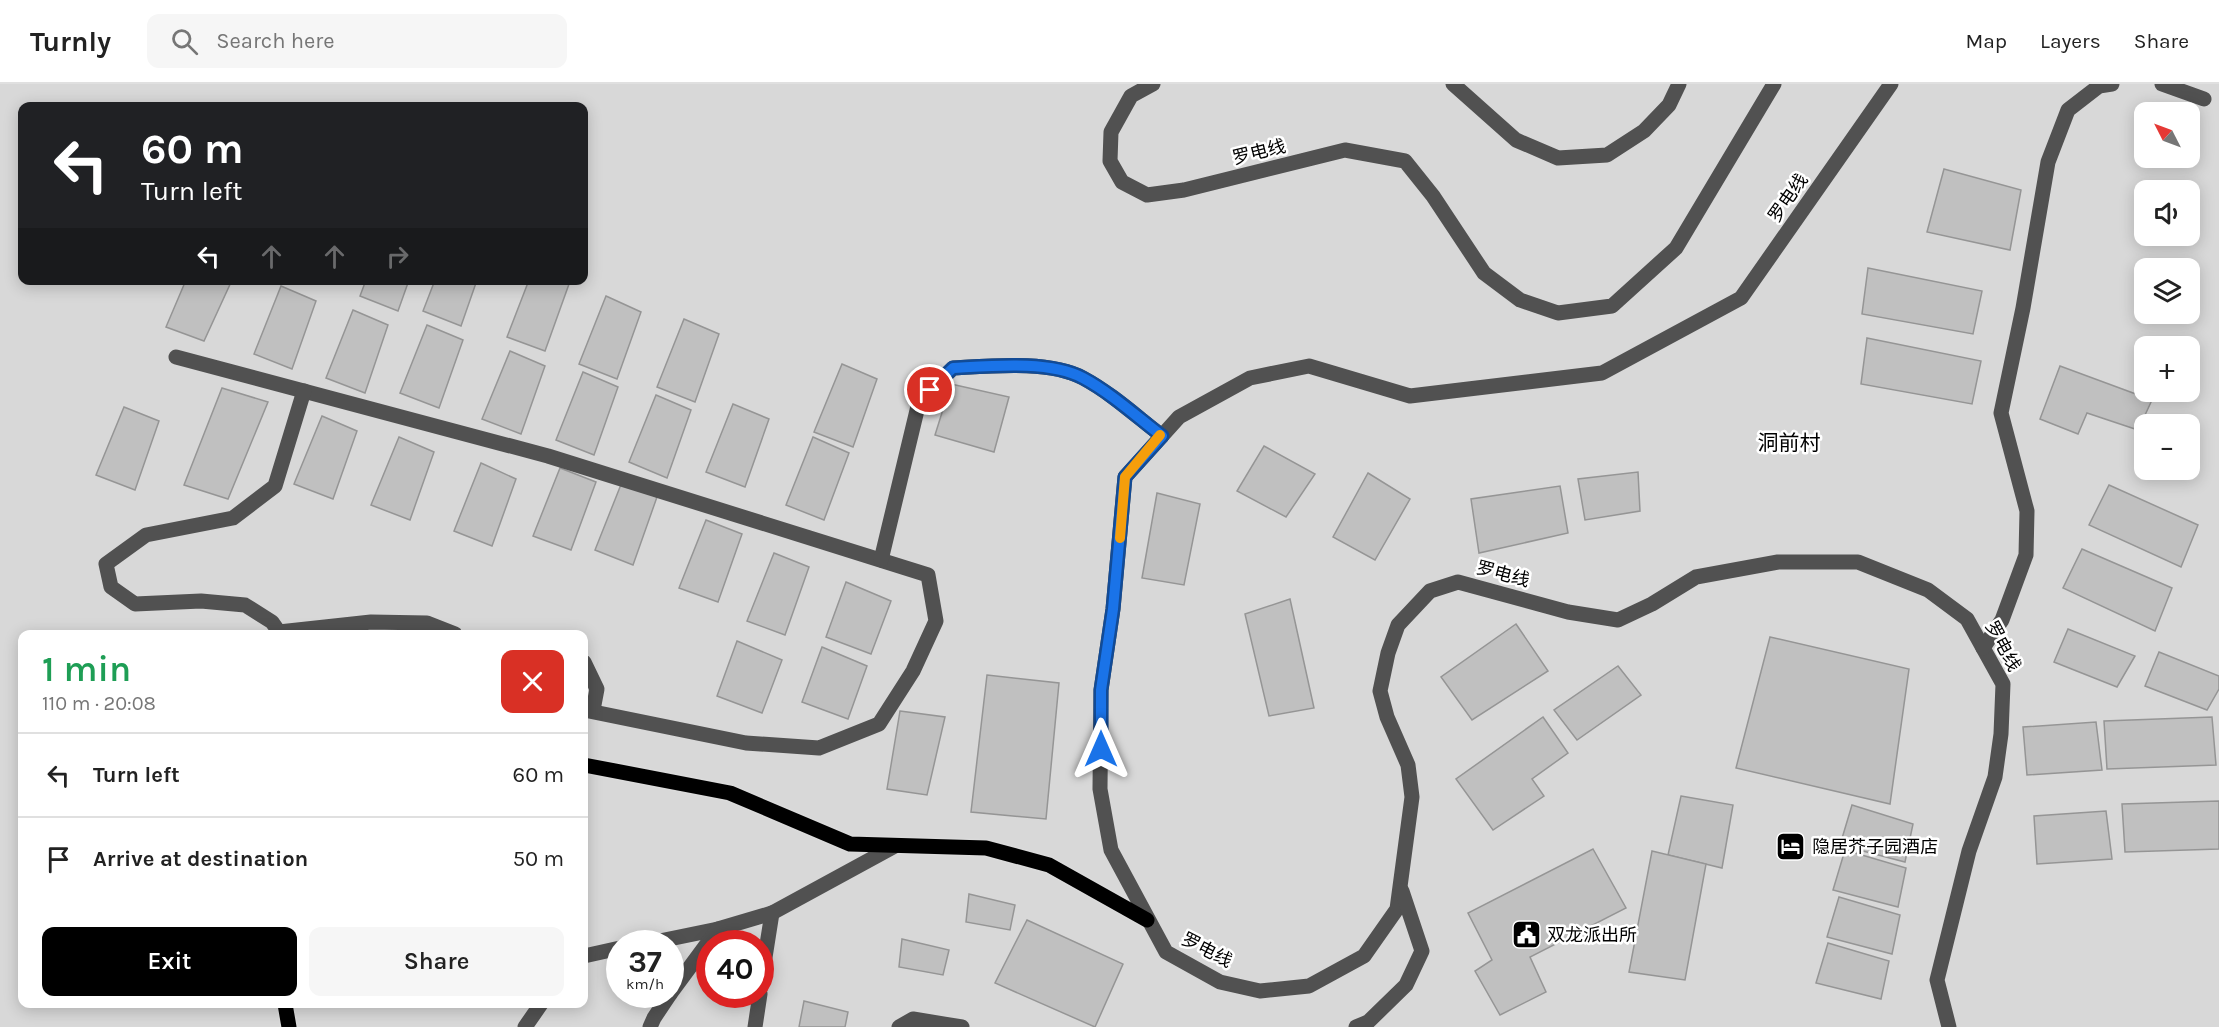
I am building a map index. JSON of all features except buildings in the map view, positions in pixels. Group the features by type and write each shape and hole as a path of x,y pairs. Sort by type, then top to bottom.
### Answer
{"main road":[{"path":"588,766 730,793 850,844 986,848 1049,865 1148,920"},
{"path":"286,1008 289,1027"}],"street":[{"name":"罗电线","path":"1153,84 1131,96 1111,132 1110,161 1122,182 1147,195 1174,192 1346,150 1405,161 1433,196 1484,273 1520,300 1558,313 1612,306 1676,248 1774,84"},
{"path":"1452,84 1516,140 1558,158 1607,155 1644,131 1669,105 1679,84"},
{"name":"罗电线","path":"1892,84 1741,298 1602,373 1410,396 1309,366 1250,378 1179,417 1125,477 1113,609 1101,690 1100,789 1111,850 1167,952 1220,982 1260,991 1309,986 1364,956 1397,909 1412,797 1408,765 1387,717 1380,691 1388,653 1398,625 1430,591 1458,582 1569,612 1618,620 1652,604 1696,577 1778,562 1858,562 1928,590 1967,619 2003,684 2001,734 1995,777 1969,851 1937,980 1949,1027"},
{"path":"1983,648 2002,620 2025,555 2027,511 2001,413 2023,308 2048,162 2068,110 2099,86 2112,84"},
{"path":"2162,84 2204,99"},
{"path":"176,357 548,456 928,575 936,621 913,671 879,724 819,748 746,743 588,710 597,689 588,670"},
{"path":"881,560 919,402 953,368 1030,365 1081,376 1162,436"},
{"path":"278,630 272,622 245,605 201,601 135,604 111,587 106,564 146,535 233,518 275,486 304,391"},
{"path":"297,630 371,622 427,623 445,630"},
{"path":"684,936 718,929 772,913 895,846"},
{"path":"1356,1027 1368,1022 1406,985 1422,951 1401,888"},
{"path":"769,930 772,913"},
{"path":"684,975 718,929"},
{"path":"588,955 606,951"},
{"path":"525,1027 538,1008"},
{"path":"650,1027 661,1008"},
{"path":"755,1027 758,1008"},
{"path":"899,1027 913,1019 962,1027"}],"shaded area":[{"path":"0,84 2219,84 2219,1027 0,1027"}],"slow traffic":[{"path":"1120,538 1125,477 1162,436 1160,435"}],"place":[{"name":"隐居芥子园酒店","path":"1791,847"},
{"name":"双龙派出所","path":"1526,935"}],"district":[{"name":"洞前村","path":"1789,443"}],"route":[{"path":"930,390 953,368 1030,365 1081,376 1162,436 1125,477 1113,609 1101,690 1101,749"}]}
